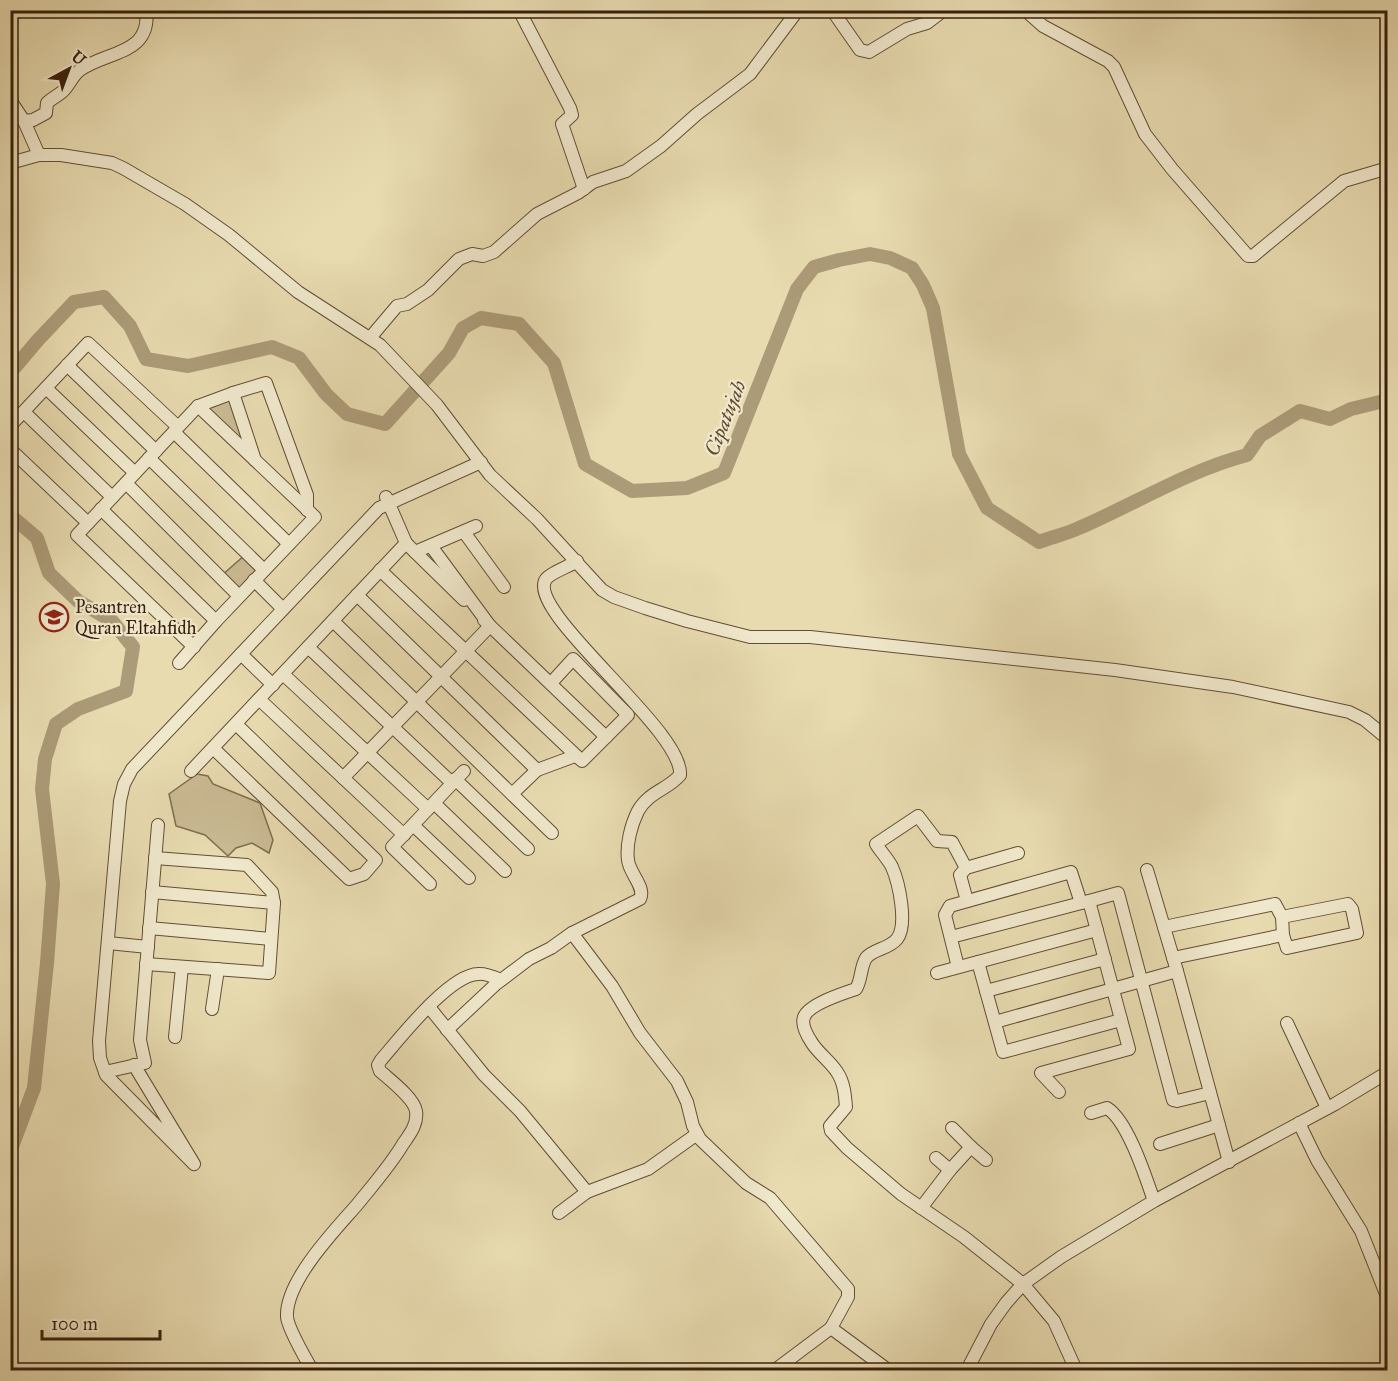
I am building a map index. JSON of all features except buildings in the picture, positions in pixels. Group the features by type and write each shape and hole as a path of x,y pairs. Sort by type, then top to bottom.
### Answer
{"street":[{"path":"24,121 33,120 46,113 47,103 62,92 82,68 121,51 139,40 148,23 146,10"},
{"path":"519,10 570,108 572,115 562,124 584,189"},
{"path":"370,338 397,306 407,304 428,290 459,259 472,254 483,256 494,252 537,214 593,182 626,171 661,146 758,65 798,10"},
{"path":"832,10 860,50 869,52 907,29 927,24 944,10"},
{"path":"1025,10 1043,26 1108,61 1114,67 1138,122 1152,145 1248,256 1253,256 1344,181 1388,168"},
{"path":"10,100 24,121 39,155"},
{"path":"10,163 39,155 61,155 99,160 123,168 185,204 228,235 298,292 380,345 437,405 502,488 521,503 602,590 614,597 687,621 750,637 810,637 1115,670 1233,687 1349,712 1365,720 1388,739"},
{"path":"10,426 88,343 289,544"},
{"path":"67,365 264,570"},
{"path":"179,663 194,647 239,596 289,544 311,513 307,495 266,383 198,406 77,535 194,647"},
{"path":"46,388 135,473"},
{"path":"233,393 256,461"},
{"path":"198,406 311,513"},
{"path":"24,412 112,497"},
{"path":"10,449 88,523"},
{"path":"134,1065 194,1164 106,1076 100,1058 99,1041 120,801 124,784 132,769 379,508 478,459"},
{"path":"126,483 239,596"},
{"path":"389,503 406,543 606,737"},
{"path":"101,509 216,621"},
{"path":"416,552 470,529 504,587"},
{"path":"191,771 406,543"},
{"path":"431,546 490,626"},
{"path":"447,1030 501,980 529,959 573,933 640,899 642,891 628,860 629,836 639,809 659,789 678,778 681,771 678,761 645,714 581,644 550,604 544,588 546,579 577,561"},
{"path":"380,570 582,761 628,715 573,659 551,683"},
{"path":"254,580 283,609"},
{"path":"357,595 537,770"},
{"path":"333,621 552,833"},
{"path":"343,778 490,626"},
{"path":"308,647 392,726 457,778 528,849"},
{"path":"241,654 273,685"},
{"path":"283,674 367,752 505,872"},
{"path":"259,699 404,835"},
{"path":"213,748 349,879 364,873 370,867 376,860 236,724"},
{"path":"512,794 537,770 575,756"},
{"path":"430,884 392,847 457,778"},
{"path":"966,868 952,842 937,841 918,816 876,844 891,866 896,880 901,901 902,928 899,937 892,944 868,956 862,966 856,989 837,995 809,1010 803,1025 812,1043 837,1072 845,1092 846,1107 830,1126 831,1131 847,1148 901,1194 964,1237 1023,1284 1054,1321 1076,1371"},
{"path":"105,1072 145,1063 140,1040 158,825"},
{"path":"413,825 469,878"},
{"path":"967,901 960,875 966,868 1018,854"},
{"path":"146,964 269,973 274,903 272,892 248,865 156,858"},
{"path":"1147,870 1229,1162"},
{"path":"958,967 945,915 946,910 967,901 1071,872 1097,930 1129,1049 1041,1073 1059,1092"},
{"path":"152,892 274,903"},
{"path":"951,937 1118,893 1173,1100 1210,1093"},
{"path":"1164,927 1275,904 1282,917 1283,935 1287,948 1357,933 1352,909 1348,904 1282,917"},
{"path":"149,928 271,939"},
{"path":"937,973 1097,930"},
{"path":"573,933 612,986 640,1033 676,1081 687,1102 697,1134 746,1183 770,1198 848,1289 848,1297 831,1328 775,1371"},
{"path":"1173,958 1283,935"},
{"path":"108,943 148,947"},
{"path":"986,992 1105,959"},
{"path":"978,962 1003,1052 1121,1020"},
{"path":"175,1037 182,967"},
{"path":"212,1009 218,969"},
{"path":"995,1022 1177,971"},
{"path":"312,1371 288,1321 294,1288 312,1259 397,1154 415,1125 416,1107 380,1071 378,1065 429,1007 453,985 468,976 487,974 501,980"},
{"path":"429,1007 587,1192"},
{"path":"1287,1023 1327,1108"},
{"path":"968,1371 991,1324 1023,1284 1061,1257 1154,1201 1327,1108 1388,1072"},
{"path":"147,1087 148,1118"},
{"path":"1091,1113 1107,1108 1116,1116 1133,1145 1154,1201"},
{"path":"1299,1123 1317,1160 1361,1231 1388,1299"},
{"path":"1160,1144 1219,1125"},
{"path":"952,1128 986,1160"},
{"path":"559,1213 587,1192 648,1169 697,1134"},
{"path":"921,1208 971,1147"},
{"path":"936,1158 950,1170"},
{"path":"831,1328 888,1371"}],"shaded area":[{"path":"232,395 252,456 200,407"},
{"path":"245,555 262,570 238,593 221,576"},
{"path":"197,774 208,776 213,784 260,803 273,840 269,853 252,843 236,848 228,856 205,835 176,826 169,794"}],"waterway":[{"name":"Cipatujah","path":"10,373 74,302 104,297 130,326 146,359 188,366 272,347 299,358 326,394 347,414 385,424 449,353 463,328 481,318 519,324 554,363 585,464 632,491 687,488 724,473 797,289 814,267 870,254 890,258 912,268 923,285 933,308 959,454 987,508 1039,542 1100,519 1203,470 1247,455 1260,436 1300,411 1330,419 1351,409 1388,400"},
{"name":"Cipatujah","path":"10,515 37,538 49,573 78,601 112,621 133,647 126,691 78,709 56,724 45,759 42,789 53,884 47,963 34,1088 10,1152"}],"place":[{"name":"Pesantren Quran Eltahfidh","path":"54,617"}]}
